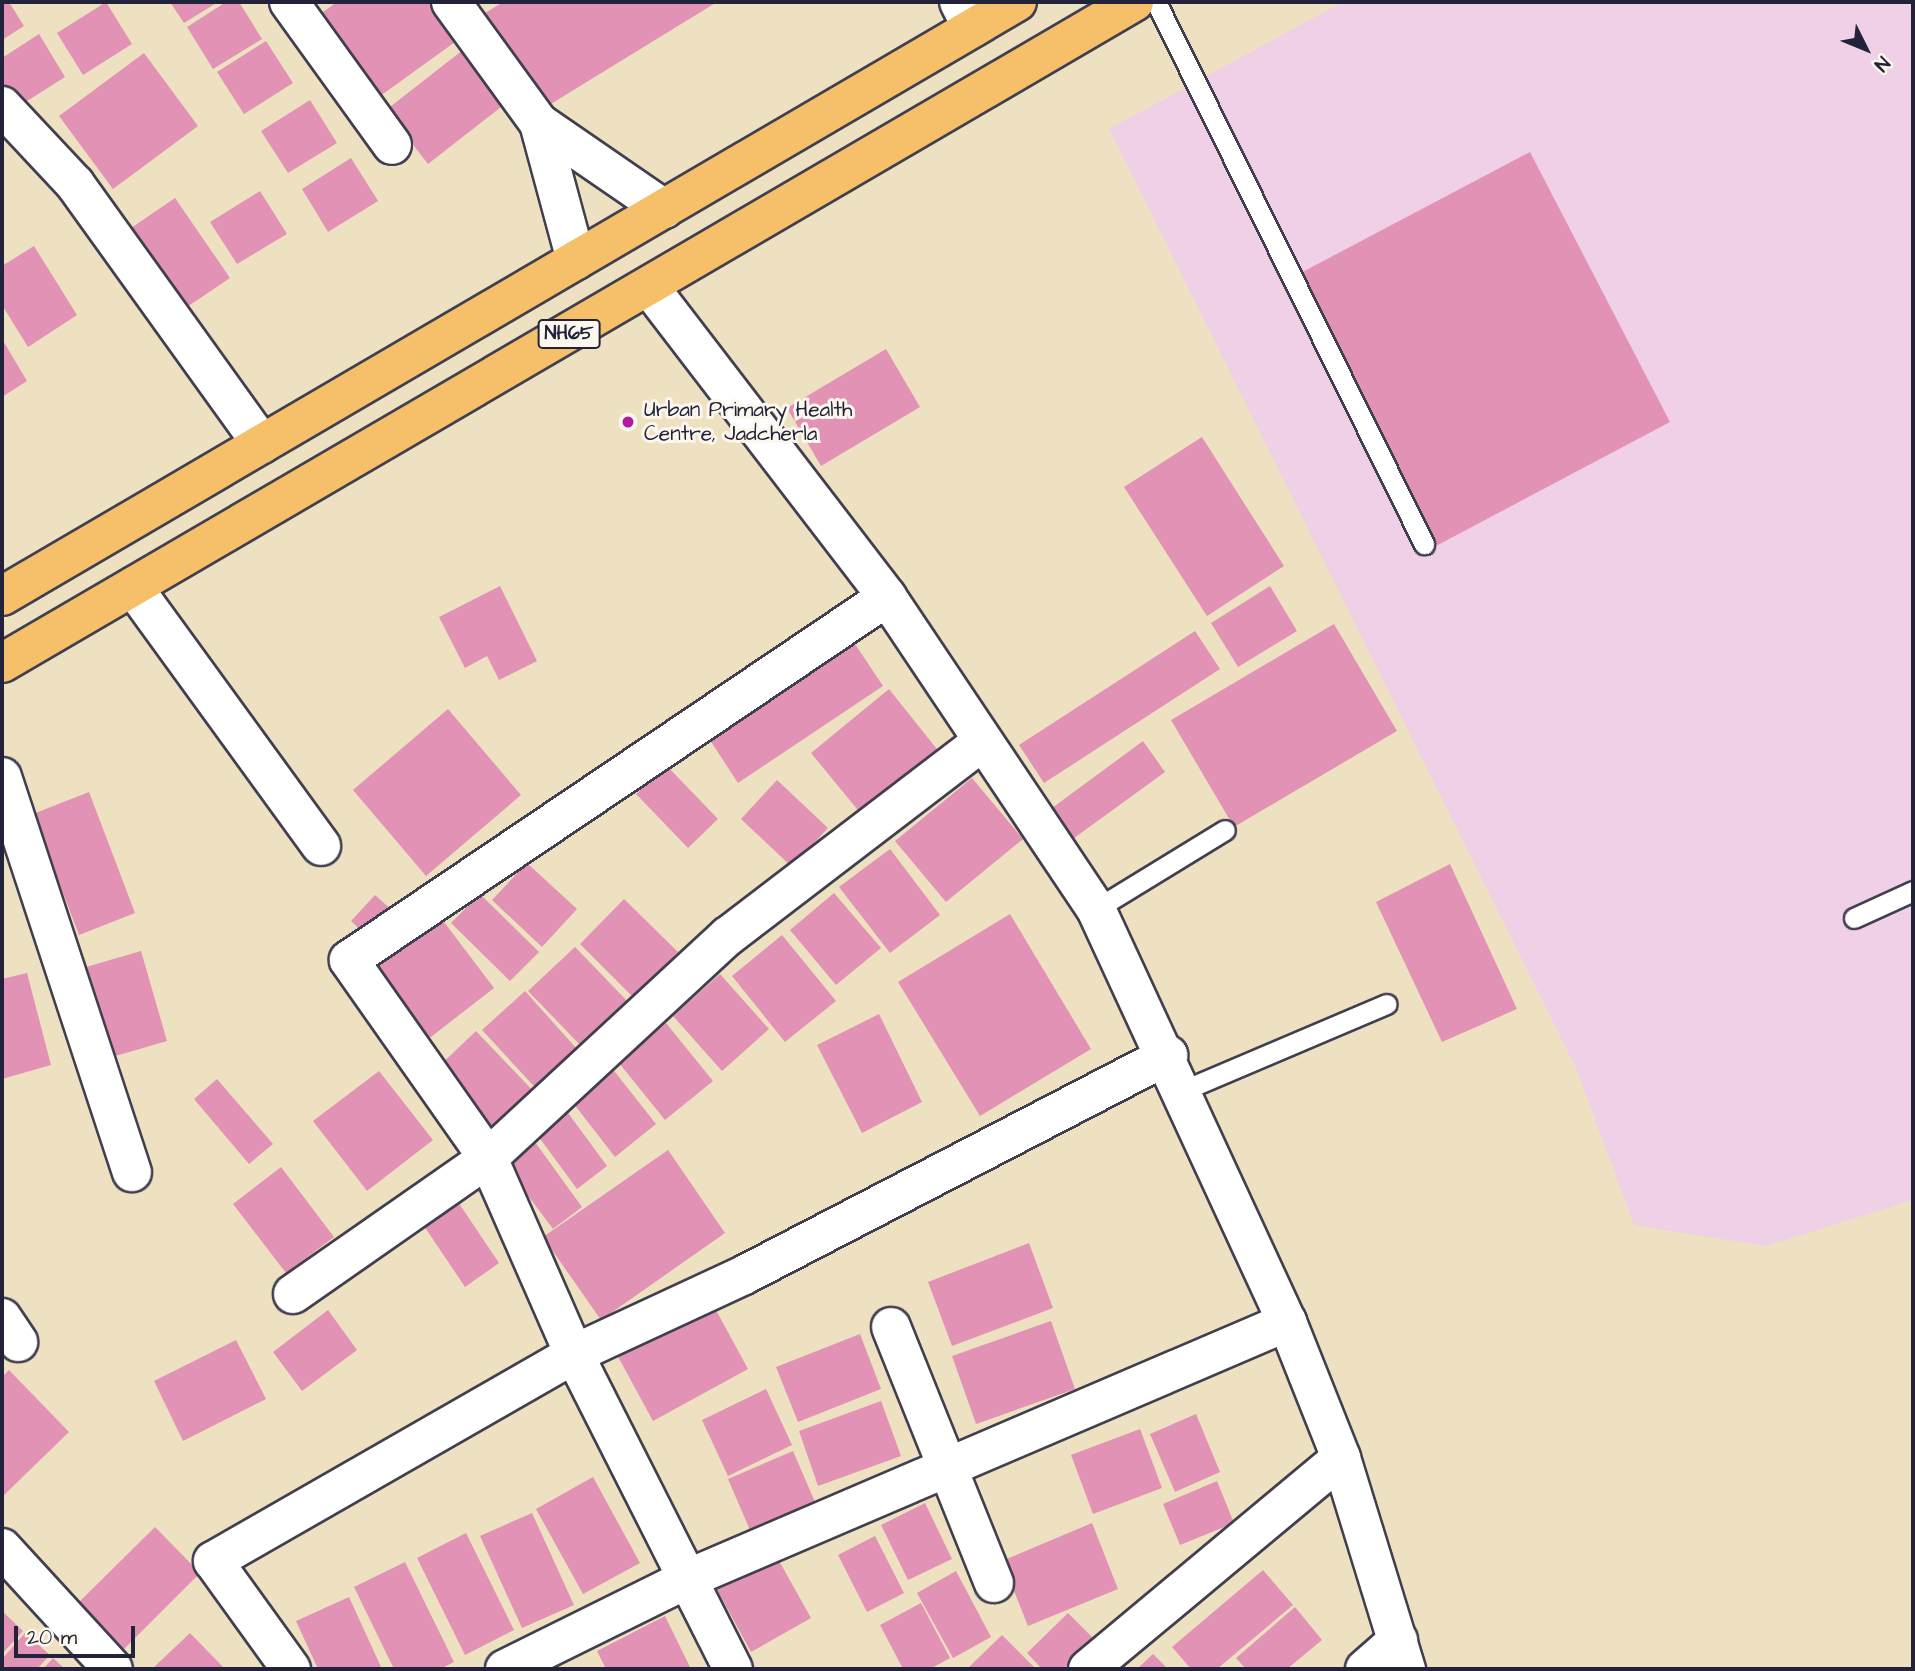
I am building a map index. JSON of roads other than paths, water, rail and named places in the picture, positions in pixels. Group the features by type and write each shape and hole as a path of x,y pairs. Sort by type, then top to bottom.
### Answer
{"highway":[{"name":"NH65","path":"2,596 664,209 965,15 1017,2"},
{"name":"NH65","path":"2,663 650,288 1134,2"}],"street":[{"path":"289,2 393,145"},
{"path":"450,2 539,123 664,209"},
{"path":"2,106 75,184 262,444"},
{"path":"539,123 576,260"},
{"path":"650,288 887,597 980,743 1096,909 1168,1055 1287,1322 1341,1458 1402,1655"},
{"path":"133,587 321,846"},
{"path":"733,1669 574,1354 488,1158 349,960 887,597"},
{"path":"293,1294 488,1158 728,936 980,743"},
{"path":"2,776 132,1172"},
{"path":"290,1669 214,1561 574,1354 756,1269 1168,1055"},
{"path":"505,1669 687,1579 945,1471 1287,1322"},
{"path":"891,1327 945,1471 994,1583"},
{"path":"1088,1669 1341,1458"},
{"path":"2,1548 113,1669"},
{"path":"1364,1669 1402,1655 1437,1669"}],"lane":[{"path":"1156,2 1424,544"},
{"path":"1096,909 1225,830"},
{"path":"1854,918 1913,891"},
{"path":"1184,1090 1387,1004"}],"place":[{"name":"Urban Primary Health Centre, Jadcherla","path":"628,422"}]}
